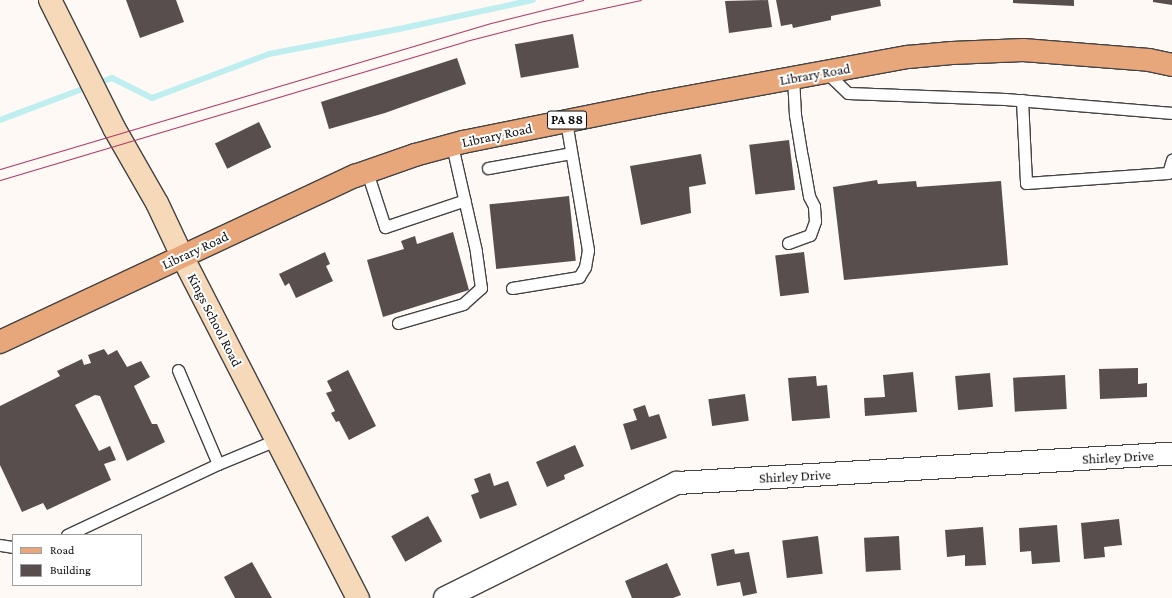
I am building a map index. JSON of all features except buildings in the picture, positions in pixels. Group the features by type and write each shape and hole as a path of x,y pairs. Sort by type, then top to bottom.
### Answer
{"main road":[{"name":"Library Road","path":"0,342 182,256 367,172 415,155 452,145 566,120 793,78 908,58 952,53 1023,50 1149,60 1172,65"}],"street":[{"name":"Kings School Road","path":"50,0 81,65 157,203 182,256 358,598"},
{"name":"Shirley Drive","path":"444,598 677,483 1172,454"}],"lane":[{"path":"826,72 848,93 1022,100 1172,113"},
{"path":"788,243 810,235 815,221 814,206 809,196 798,136 793,78"},
{"path":"1022,100 1026,183 1168,173 1172,160"},
{"path":"512,288 579,277 585,267 588,250 566,120"},
{"path":"398,323 462,304 482,288 476,251 452,145"},
{"path":"488,168 571,153"},
{"path":"367,172 385,227 465,200"},
{"path":"178,370 218,464"},
{"path":"69,534 218,464 276,440"},
{"path":"0,545 12,547"}],"waterway":[{"path":"0,120 112,78 152,98 269,54 399,29 533,0"}],"tram line":[{"path":"0,169 491,23 583,0"},
{"path":"0,180 466,41 544,21 641,0"}]}
